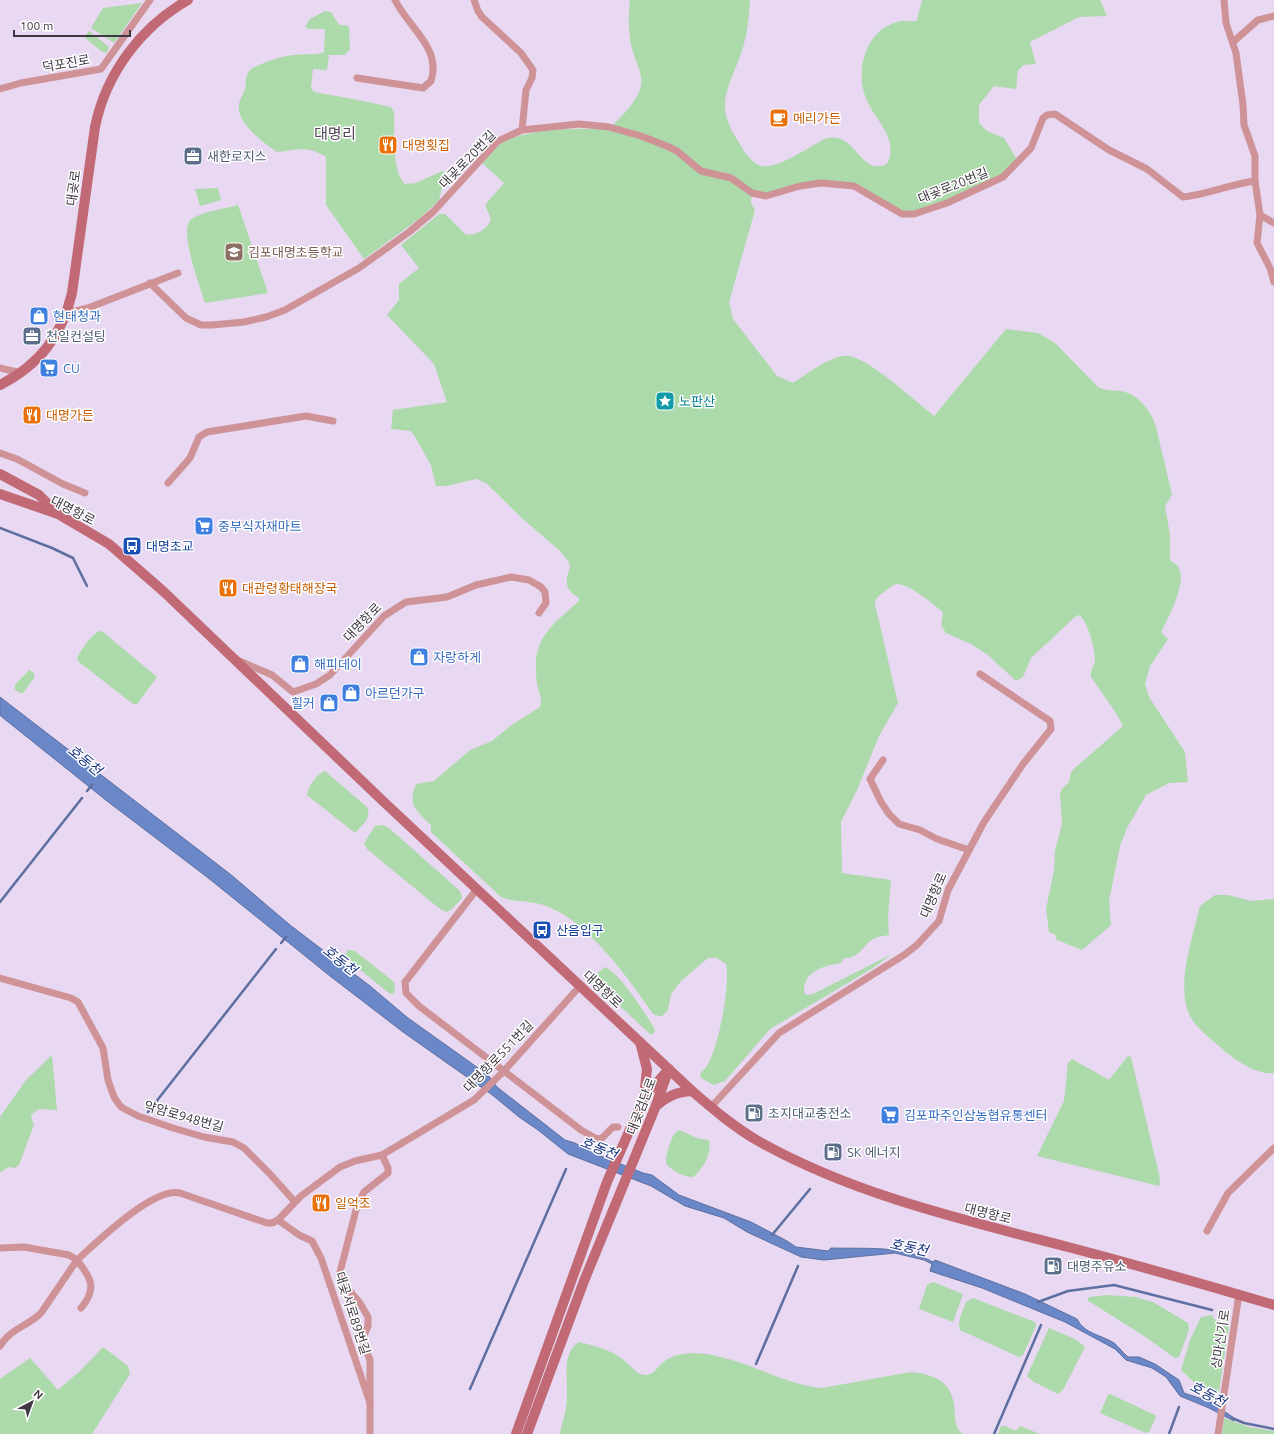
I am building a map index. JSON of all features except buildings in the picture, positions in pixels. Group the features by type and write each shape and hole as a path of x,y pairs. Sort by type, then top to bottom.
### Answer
{"main road":[{"name":"대곶로","path":"0,385 21,372 40,357 57,334 67,313 72,293 95,127 103,98 117,70 136,42 164,15 188,0"},
{"path":"0,474 39,495 58,514"},
{"name":"대명항로","path":"0,494 58,514 109,544 163,591 692,1091 711,1107 766,1145 794,1159 871,1190 936,1213 1085,1252 1274,1305"},
{"path":"640,1041 647,1069 644,1097"},
{"name":"대곶검단로","path":"516,1434 607,1182 644,1097 669,1069"},
{"name":"대곶검단로","path":"527,1434 584,1282 621,1187 655,1108 669,1069"},
{"path":"655,1108 666,1097 674,1093 692,1091"}],"street":[{"name":"덕포진로","path":"0,89 21,83 101,69 150,0"},
{"path":"357,78 423,88 431,81 432,61 428,47 399,8 395,0"},
{"path":"474,0 482,17 521,53 533,70 532,78 526,90 522,130"},
{"path":"1224,0 1226,23 1233,42 1243,104 1244,125 1255,156 1255,181 1260,215 1257,243 1270,268 1274,282"},
{"path":"1233,42 1258,20 1274,16"},
{"name":"대곶로20번길","path":"150,283 186,318 201,325 244,322 266,317 285,310 359,268 409,232 433,212 498,141 522,130 579,124 609,127 644,137 677,151 701,171 731,178 752,193 766,196 800,186 821,183 854,186 902,214 914,214 947,203 1003,177 1031,148 1043,118 1047,115 1055,114 1109,150 1147,170 1183,197 1194,196 1234,184 1255,181"},
{"path":"1260,215 1274,223"},
{"path":"67,313 88,308 178,273"},
{"path":"0,368 21,372"},
{"path":"168,482 190,458 199,437 207,432 306,416 333,421"},
{"path":"0,453 17,459 63,484 85,493"},
{"name":"대명항로","path":"234,659 268,672 293,692 316,684 330,675 380,619 393,609 406,602 447,597 484,583 518,577 535,582 545,592 546,603 539,613"},
{"name":"대명항로","path":"711,1107 779,1033 874,975 917,945 939,921 948,890 996,803 1051,729 1050,721 980,674"},
{"path":"883,760 870,779 875,793 889,814 904,827 920,830 969,850"},
{"path":"477,889 409,977 404,988 406,993 418,1006 553,1111 595,1138 601,1139 606,1137 613,1127 618,1127"},
{"name":"약암로948번길","path":"0,978 78,1002 103,1048 108,1080 114,1097 121,1107 138,1116 173,1128 232,1142 244,1148 295,1202"},
{"name":"대명항로551번길","path":"278,1220 295,1202 340,1167 355,1160 382,1155 398,1144 458,1111 478,1096 503,1072 580,986"},
{"path":"1207,1231 1228,1193 1274,1148"},
{"path":"370,1403 370,1360 362,1340 368,1326 368,1317 360,1303 342,1282 340,1272 357,1206 364,1192 388,1173 388,1168 382,1155"},
{"path":"0,1346 8,1335 34,1320 41,1313 78,1260 138,1208 156,1198 171,1192 180,1193 267,1223 272,1223 278,1220"},
{"name":"대곶서로89번길","path":"278,1220 299,1235 312,1241 321,1258 370,1403 370,1434"},
{"path":"0,1248 24,1247 68,1255 78,1260 89,1279 92,1290 89,1298 80,1308"},
{"name":"상마신기로","path":"1218,1434 1219,1419 1239,1294"}],"green space":[{"path":"630,0 750,0 745,39 728,88 725,108 727,119 732,130 746,154 758,165 776,165 827,138 837,138 845,141 870,165 878,166 887,164 890,155 889,139 864,94 862,74 865,54 869,44 882,29 897,22 917,20 922,0 1100,0 1107,16 1079,17 1030,42 1036,64 1024,65 1018,70 1016,89 994,86 979,105 979,123 987,131 1004,138 1018,161 1003,177 947,203 902,214 854,186 821,183 766,196 752,193 751,203 755,210 729,302 733,319 777,376 793,383 828,361 843,356 850,356 859,359 881,373 934,416 1006,329 1038,333 1055,343 1098,387 1130,394 1140,400 1153,418 1172,495 1165,506 1170,535 1170,560 1178,566 1181,581 1176,600 1161,632 1168,639 1150,666 1145,684 1149,697 1185,752 1188,782 1169,783 1146,795 1127,828 1120,846 1109,901 1111,925 1082,950 1055,939 1057,936 1049,932 1046,909 1054,871 1055,851 1062,824 1060,793 1069,782 1071,772 1123,726 1116,713 1091,677 1095,654 1085,622 1079,615 1075,617 1031,658 1023,677 1016,681 988,655 971,644 946,633 941,625 943,613 915,591 903,585 896,584 878,597 875,604 898,703 879,736 857,790 841,822 842,873 891,880 888,918 889,935 873,939 857,954 849,958 844,958 841,963 816,971 807,979 804,992 806,995 813,994 892,954 873,968 770,1029 725,1081 714,1085 701,1078 700,1074 711,1059 719,1033 727,986 726,964 717,958 708,958 681,981 671,994 668,1010 662,1016 653,1014 632,984 592,937 561,913 546,906 501,897 431,832 431,825 414,807 412,797 416,784 434,781 470,750 492,741 510,726 540,707 541,698 537,683 536,668 537,655 540,645 544,636 551,627 579,601 579,598 574,595 567,585 567,577 570,567 569,562 559,550 524,520 486,483 476,479 446,486 436,486 431,465 414,435 410,431 391,429 393,410 447,402 434,364 387,315 399,300 399,284 419,268 401,245 439,214 445,214 465,234 469,235 481,231 487,226 491,219 485,205 504,183 482,163 502,143 512,138 553,130 608,130 623,115 636,98 641,85 640,73 629,33"},
{"path":"142,3 114,43 91,28 103,8"},
{"path":"325,11 331,12 339,25 346,25 349,27 350,49 345,55 329,55 327,70 313,69 311,88 314,92 391,107 394,112 396,160 401,178 405,184 416,183 442,171 446,173 439,200 420,218 364,259 326,205 326,157 314,151 302,149 277,152 246,125 241,118 239,111 239,102 245,89 247,74 250,70 262,64 284,57 298,54 316,54 324,52 325,29 310,29 305,27 310,19"},
{"path":"89,31 108,46 109,48 106,53 101,51 84,37"},
{"path":"218,188 221,200 200,206 195,189"},
{"path":"238,205 268,293 205,303 188,244 188,223 193,218 209,212"},
{"path":"99,631 103,632 157,677 137,704 133,704 79,662 77,658 81,650"},
{"path":"29,670 34,673 34,678 23,693 20,693 15,690 15,685"},
{"path":"325,771 367,807 367,818 355,833 307,795 313,781"},
{"path":"383,825 389,828 460,891 462,898 452,909 447,912 440,909 367,849 364,843 375,826"},
{"path":"1215,895 1228,895 1251,901 1274,899 1274,1073 1262,1072 1249,1068 1227,1053 1196,1025 1189,1014 1185,1002 1184,988 1187,960 1200,906"},
{"path":"348,950 355,951 394,982 394,993 390,994 344,957"},
{"path":"605,967 618,977 644,1012 653,1026 655,1031 653,1034 650,1034 594,982 593,977"},
{"path":"52,1055 57,1110 39,1109 32,1114 31,1117 34,1125 19,1165 15,1168 8,1167 0,1173 0,1117 26,1080"},
{"path":"1128,1056 1131,1057 1159,1174 1159,1186 1037,1156 1064,1101 1068,1063 1072,1059 1109,1080"},
{"path":"679,1130 697,1138 709,1140 710,1145 706,1161 693,1177 678,1173 666,1163 671,1140"},
{"path":"933,1282 963,1294 953,1322 919,1309 927,1285"},
{"path":"1107,1295 1135,1297 1153,1302 1188,1323 1189,1330 1179,1357 1175,1358 1144,1336 1087,1300 1089,1297"},
{"path":"973,1298 1035,1322 1036,1326 1023,1355 1019,1357 960,1330 960,1319 966,1302"},
{"path":"1212,1315 1214,1319 1229,1326 1219,1392 1215,1395 1198,1386 1181,1370 1190,1340 1201,1317"},
{"path":"1049,1328 1075,1339 1085,1347 1063,1390 1058,1394 1034,1382 1027,1376"},
{"path":"579,1342 616,1354 637,1372 643,1375 649,1375 663,1363 677,1355 692,1353 721,1357 796,1383 822,1388 911,1372 931,1376 943,1383 950,1392 954,1402 958,1429 964,1434 560,1434 567,1402 568,1359 573,1347"},
{"path":"103,1347 128,1366 130,1374 92,1434 0,1434 0,1379 30,1358 58,1390 80,1371"},
{"path":"1110,1394 1155,1415 1156,1417 1149,1432 1146,1433 1100,1413 1108,1395"},
{"path":"1224,1418 1249,1427 1274,1431 1274,1434 1222,1434"},
{"path":"1001,1426 1005,1426 1016,1431 1020,1426 1040,1434 998,1434"}],"water":[{"path":"0,697 230,874 290,925 370,986 408,1018 488,1075 497,1087 565,1140 643,1173 652,1175 679,1195 751,1222 796,1247 828,1251 831,1248 896,1250 933,1262 935,1260 1025,1294 1077,1319 1084,1328 1114,1343 1128,1357 1139,1357 1155,1364 1179,1380 1184,1393 1211,1402 1234,1418 1234,1421 1209,1408 1180,1396 1166,1377 1152,1368 1126,1360 1115,1349 1065,1322 982,1288 930,1271 932,1264 924,1260 895,1253 824,1260 801,1257 747,1232 724,1218 685,1206 651,1186 568,1154 491,1094 403,1032 330,976 207,877 107,801 2,717 0,715"}],"waterway":[{"path":"0,528 52,548 73,558 87,586"},
{"path":"87,791 92,785"},
{"path":"0,902 82,798"},
{"path":"281,943 286,937"},
{"path":"148,1112 276,949"},
{"path":"470,1389 566,1169"},
{"path":"772,1235 810,1189"},
{"path":"756,1364 798,1266"},
{"path":"1038,1302 1068,1291 1114,1285 1212,1310"},
{"path":"994,1434 1041,1325"},
{"path":"1169,1434 1179,1407"},
{"name":"호동천","path":"1232,1418 1244,1423 1274,1429"}],"place":[{"name":"메리가든","path":"779,118"},
{"name":"대명횟집","path":"388,145"},
{"name":"새한로지스","path":"193,156"},
{"name":"김포대명초등학교","path":"234,252"},
{"name":"현대청과","path":"39,316"},
{"name":"천일컨설팅","path":"32,336"},
{"name":"CU","path":"49,368"},
{"name":"노판산","path":"665,401"},
{"name":"대명가든","path":"32,415"},
{"name":"중부식자재마트","path":"204,526"},
{"name":"대명초교","path":"132,546"},
{"name":"대관령황태해장국","path":"228,588"},
{"name":"자랑하게","path":"419,657"},
{"name":"해피데이","path":"300,664"},
{"name":"아르던가구","path":"351,693"},
{"name":"힐커","path":"329,703"},
{"name":"산음입구","path":"542,930"},
{"name":"초지대교충전소","path":"754,1113"},
{"name":"김포파주인삼농협유통센터","path":"890,1115"},
{"name":"SK 에너지","path":"833,1152"},
{"name":"일억조","path":"321,1203"},
{"name":"대명주유소","path":"1053,1266"}],"district":[{"name":"대명리","path":"335,133"}]}
